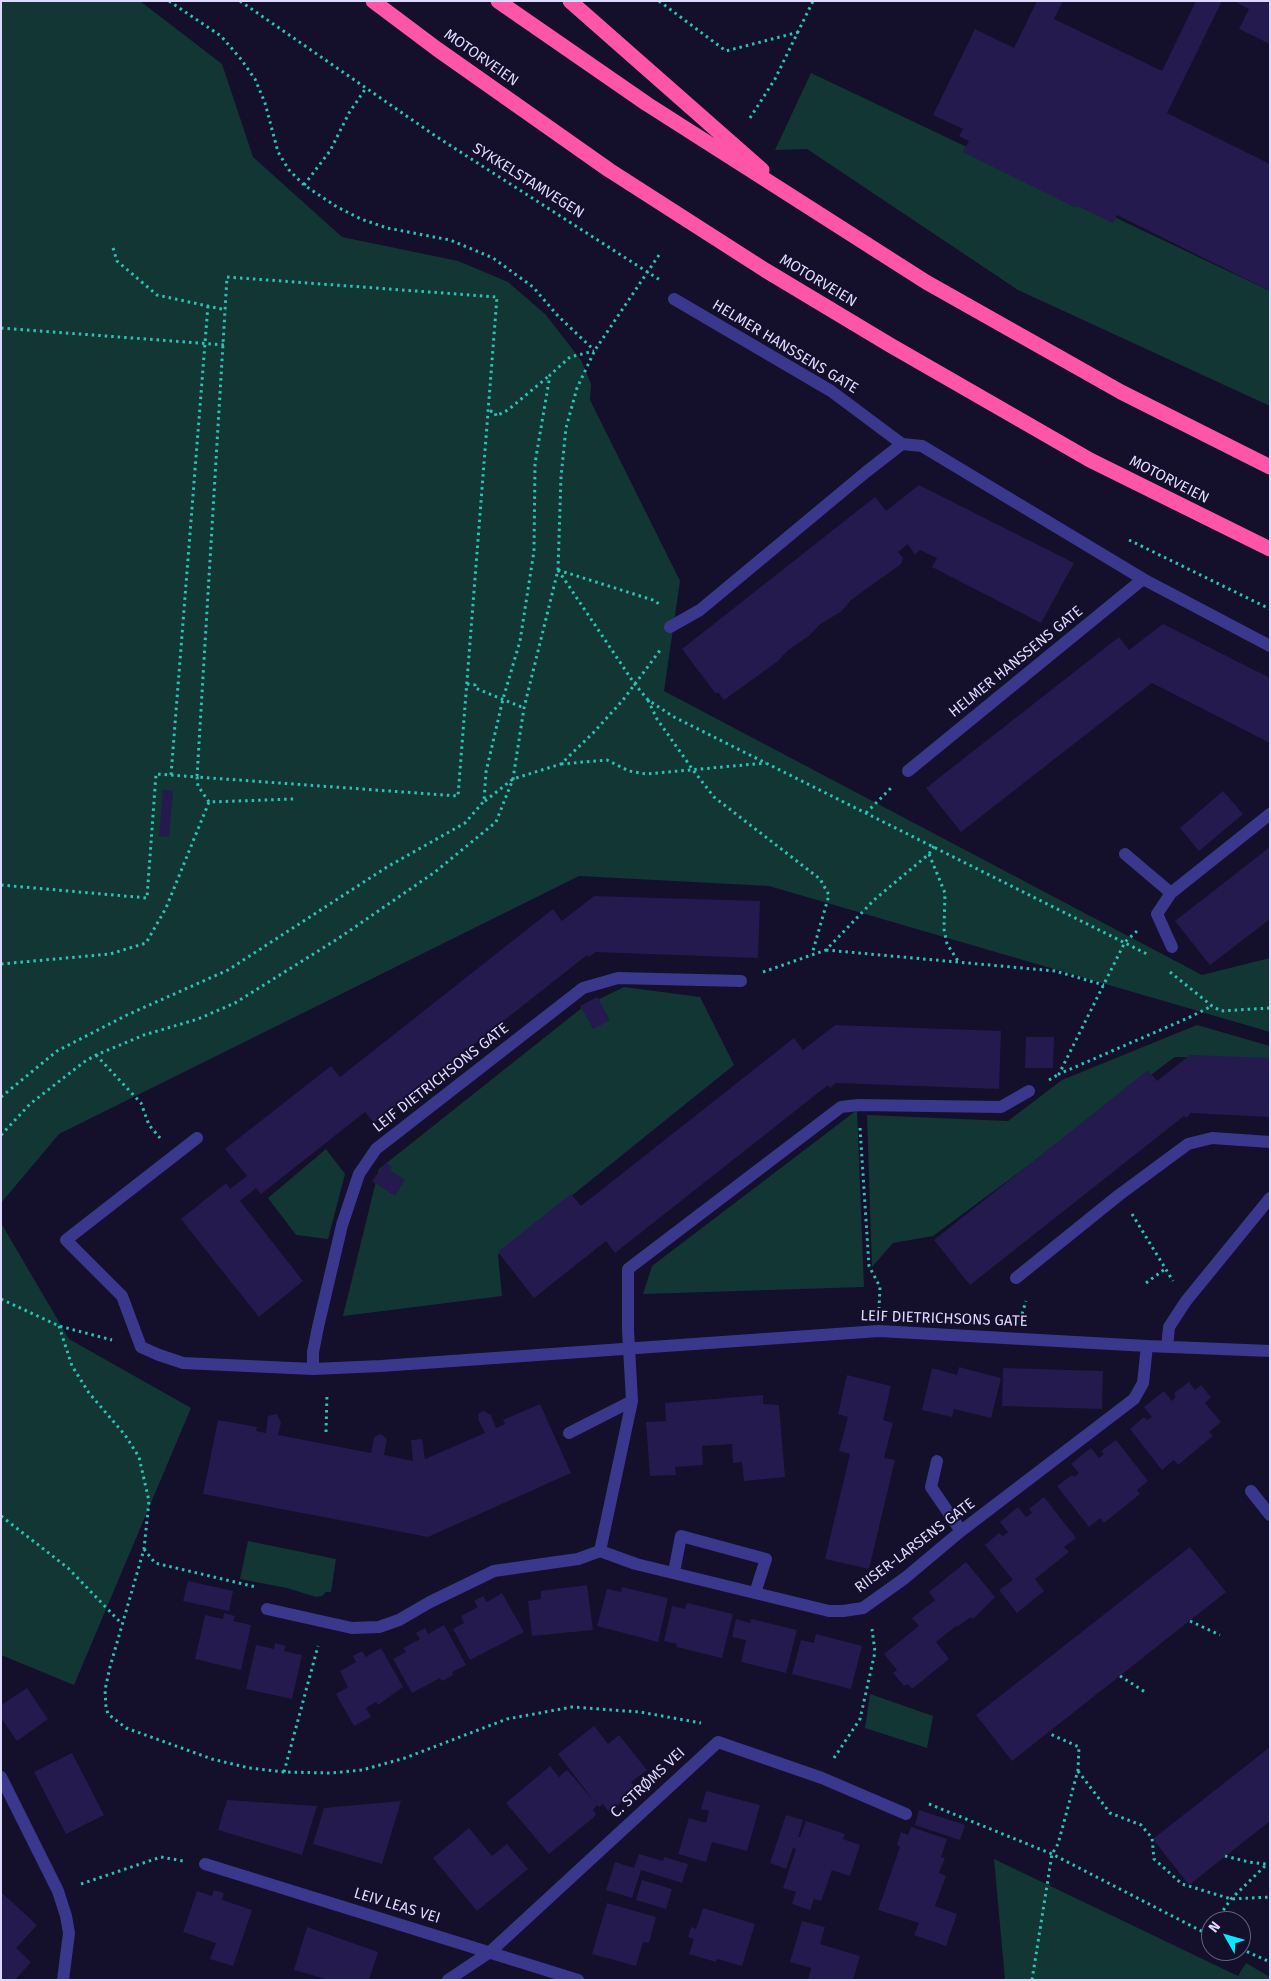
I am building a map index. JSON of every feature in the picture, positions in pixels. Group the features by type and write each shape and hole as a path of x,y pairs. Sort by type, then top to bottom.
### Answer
{"highway":[{"name":"MOTORVEIEN","path":"373,1 437,49 609,170 765,270 890,345 1090,460 1270,549"},
{"path":"498,1 647,104 926,282 1096,377 1270,467"},
{"path":"570,1 803,205"}],"street":[{"name":"HELMER HANSSENS GATE","path":"674,299 831,391 902,444 922,446 1143,579 1270,646"},
{"path":"670,627 700,610 902,444"},
{"name":"HELMER HANSSENS GATE","path":"908,771 1143,579"},
{"path":"1172,947 1157,914 1171,893 1270,814"},
{"path":"1125,854 1171,893"},
{"name":"LEIF DIETRICHSONS GATE","path":"313,1368 316,1335 342,1225 358,1174 376,1149 583,988 618,978 741,982"},
{"path":"267,1610 352,1628 379,1627 399,1620 430,1602 494,1572 578,1559 600,1551 632,1401 628,1269 841,1107 858,1105 1002,1107 1029,1090"},
{"path":"142,1347 122,1296 66,1240 197,1138"},
{"path":"1016,1278 1119,1195 1188,1144 1212,1138 1270,1142"},
{"path":"1167,1347 1169,1327 1186,1301 1270,1198"},
{"name":"LEIF DIETRICHSONS GATE","path":"142,1347 159,1355 184,1362 313,1368 629,1350 879,1330 1147,1346 1270,1351"},
{"name":"RIISER-LARSENS GATE","path":"600,1551 616,1558 829,1611 863,1608 905,1578 962,1531 1134,1399 1143,1383 1147,1346"},
{"path":"570,1433 632,1401"},
{"path":"937,1461 931,1487 962,1531"},
{"path":"1251,1491 1270,1515"},
{"path":"674,1572 682,1536 766,1559 755,1593"},
{"name":"C. STRØMS VEI","path":"448,1980 490,1952 718,1742 822,1778 906,1814"},
{"path":"1,1778 58,1891 69,1933 63,1980"},
{"name":"LEIV LEAS VEI","path":"206,1864 578,1980"}],"path":[{"path":"169,1 221,36 240,58 255,79 265,103 278,152 289,170 304,185 337,208 361,219 387,228 450,240 493,258 533,287 558,316 594,350"},
{"name":"SYKKELSTAMVEGEN","path":"240,1 437,137 663,282"},
{"path":"659,1 726,51 799,32"},
{"path":"750,118 774,79 813,1"},
{"path":"304,185 330,151 349,113 366,88"},
{"path":"113,248 117,261 157,295 226,310"},
{"path":"1,1135 30,1104 96,1055 144,1035 198,1019 235,1004 338,938 435,872 496,822 513,779 524,708 558,570 561,477 566,428 577,388 594,350 661,252"},
{"path":"1,885 147,898 156,774 170,775 197,777 458,796 490,411 497,296 227,277 197,777 198,786 209,802"},
{"path":"170,775 208,305"},
{"path":"1,328 224,345"},
{"path":"490,411 495,412 496,416 508,410 570,357 594,350"},
{"path":"484,801 486,772 503,699 520,641 534,551 535,463 550,375"},
{"path":"558,570 656,602 668,616 670,627 665,644 623,700 561,764"},
{"path":"558,570 634,683 648,700 657,719 693,770 722,803 820,879 829,895 812,954"},
{"path":"467,684 475,685 475,688 524,708"},
{"path":"648,700 674,717 1125,942 1154,960"},
{"path":"1,1097 57,1051 127,1015 228,970 387,868 465,823 484,801 513,779 561,764 607,760 629,771 638,773 767,763"},
{"path":"866,812 908,771"},
{"path":"209,802 294,799"},
{"path":"1,964 110,954 146,943 166,908 209,802"},
{"path":"826,950 874,900 929,854 934,846"},
{"path":"929,854 945,893 944,929 947,944 958,962"},
{"path":"1157,914 1125,942 1059,1074 1212,1006"},
{"path":"741,982 782,964 826,950 1055,971 1104,985"},
{"path":"1168,971 1212,1006 1222,1010 1270,1008"},
{"path":"96,1055 141,1103 149,1126 175,1154"},
{"path":"858,1105 869,1266 880,1287 879,1330"},
{"path":"1119,1195 1186,1301"},
{"path":"1146,1283 1165,1269"},
{"path":"1,1299 59,1326 142,1347"},
{"path":"59,1326 72,1366 89,1393 125,1435 139,1457 149,1501 144,1549 105,1690 106,1707 112,1719 126,1728 212,1759 249,1768 284,1772 331,1773 362,1770 405,1758 507,1719 572,1707 640,1712 704,1724"},
{"path":"326,1432 327,1394"},
{"path":"1,1516 68,1568 122,1624"},
{"path":"144,1549 155,1563 257,1587"},
{"path":"822,1778 860,1718 870,1680 875,1652 874,1633 863,1608"},
{"path":"284,1772 324,1622"},
{"path":"1190,1622 1220,1635"},
{"path":"1120,1676 1145,1692"},
{"path":"1032,1980 1052,1854 1058,1844 1078,1770 1080,1747 1048,1733"},
{"path":"1078,1770 1110,1813 1141,1825 1152,1838 1154,1859 1182,1884 1232,1899 1270,1897"},
{"path":"926,1802 1052,1854 1201,1930"},
{"path":"1223,1911 1232,1899 1267,1864 1225,1856"},
{"path":"58,1891 161,1857 206,1864"},
{"path":"1251,1953 1270,1962"}],"green space":[{"path":"1,1 140,1 222,64 253,157 342,237 458,261 508,282 546,315 581,360 591,384 590,400 680,581 664,691 1202,975 1270,958 1270,1032 769,886 579,876 59,1134 1,1203"},
{"path":"811,73 1270,291 1270,406 1018,290 807,149 775,150"},
{"path":"624,987 700,997 734,1065 498,1255 502,1296 343,1316 379,1169 583,1007"},
{"path":"1197,1025 1270,1046 1270,1059 1175,1057 933,1236 893,1243 872,1267 867,1115 1008,1121 1062,1080"},
{"path":"857,1110 864,1287 643,1294 652,1266"},
{"path":"326,1149 345,1174 328,1239 296,1235 268,1198"},
{"path":"1,1223 69,1339 191,1408 74,1685 1,1655"},
{"path":"248,1541 336,1559 331,1592 326,1592 322,1596 316,1597 287,1588 240,1579"},
{"path":"870,1694 933,1716 927,1748 865,1728"},
{"path":"994,1859 1201,1958 1201,1961 1207,1961 1238,1976 1246,1963 1270,1977 1270,1980 1005,1980"}],"building":[{"path":"1037,1 1063,1 1054,19 1162,71 1196,1 1222,1 1167,113 1270,164 1270,291 1117,215 1113,223 1077,206 1076,208 963,152 969,141 959,136 963,129 933,115 975,29 1014,48"},
{"path":"1234,1 1270,1 1270,44 1239,29 1249,9"},
{"path":"919,485 1074,563 1041,623 932,567 937,558 920,550 915,555 908,544 898,552 903,558 901,564 851,600 842,611 819,625 810,635 787,651 778,661 724,700 718,692 716,694 682,649 875,497 886,511"},
{"path":"1163,624 1270,678 1270,743 1152,683 961,832 926,788 1119,637 1129,650"},
{"path":"163,790 173,791 169,837 159,836"},
{"path":"1223,791 1243,814 1199,851 1180,828"},
{"path":"1270,847 1270,919 1210,965 1175,921"},
{"path":"594,896 760,901 758,958 595,952 589,957 587,955 374,1123 365,1112 261,1194 256,1188 240,1201 303,1281 259,1317 181,1219 226,1183 230,1189 247,1176 225,1149 331,1066 340,1077 553,909 562,921"},
{"path":"597,997 610,1020 593,1029 580,1006"},
{"path":"835,1025 1001,1031 999,1089 836,1083 830,1088 828,1085 615,1253 606,1241 534,1298 498,1252 571,1194 581,1206 794,1038 803,1050"},
{"path":"1026,1037 1054,1037 1053,1068 1025,1068"},
{"path":"1190,1055 1270,1058 1270,1117 1191,1113 1186,1118 1184,1116 970,1285 934,1240 1148,1070 1157,1081"},
{"path":"386,1163 392,1167 390,1170 405,1180 395,1196 372,1181"},
{"path":"959,1367 1001,1378 991,1418 954,1409 952,1417 922,1410 932,1368 957,1375"},
{"path":"1003,1368 1103,1371 1102,1409 1002,1406"},
{"path":"847,1375 891,1386 883,1420 893,1423 884,1458 895,1460 869,1569 825,1559 850,1454 839,1451 848,1417 838,1414"},
{"path":"1189,1382 1195,1390 1201,1385 1211,1397 1205,1403 1221,1422 1209,1432 1213,1436 1178,1465 1174,1460 1162,1470 1130,1429 1144,1417 1147,1420 1152,1417 1144,1407 1164,1391 1172,1401 1176,1397 1174,1393"},
{"path":"763,1395 763,1404 779,1405 785,1477 744,1481 742,1462 733,1463 732,1444 702,1446 703,1465 675,1467 676,1475 650,1476 646,1422 666,1421 665,1403"},
{"path":"540,1404 571,1473 428,1537 203,1494 218,1420 257,1427 256,1431 266,1433 268,1416 277,1414 281,1423 278,1435 371,1453 374,1437 381,1434 387,1439 384,1455 413,1461 411,1440 422,1439 425,1459 485,1433 478,1419 479,1413 484,1411 491,1415 496,1428 505,1424 503,1420"},
{"path":"1116,1440 1148,1481 1137,1490 1140,1494 1104,1523 1100,1518 1089,1527 1057,1486 1072,1475 1074,1477 1079,1473 1071,1464 1082,1455 1091,1448 1099,1458 1104,1454 1101,1451"},
{"path":"1044,1497 1076,1538 1064,1547 1069,1552 1035,1579 1044,1591 1017,1613 999,1590 1013,1580 985,1545 999,1533 1003,1536 1008,1532 1000,1522 1018,1507 1026,1517 1032,1513 1029,1509"},
{"path":"1190,1547 1226,1592 1012,1761 976,1715"},
{"path":"966,1562 995,1597 973,1619 971,1617 956,1626 936,1642 949,1659 912,1689 908,1684 904,1686 893,1673 897,1670 884,1654 919,1626 912,1618 935,1600 929,1592"},
{"path":"188,1581 233,1591 229,1611 183,1601"},
{"path":"587,1585 593,1630 532,1636 528,1601 541,1599 541,1591"},
{"path":"622,1587 668,1598 658,1642 597,1626 607,1589 621,1592"},
{"path":"502,1593 524,1632 470,1660 453,1629 464,1623 461,1616 478,1607 474,1601 483,1596 487,1602"},
{"path":"687,1603 733,1614 722,1658 676,1647 677,1644 664,1641 672,1606 685,1609"},
{"path":"224,1613 235,1616 233,1621 251,1625 241,1670 195,1659 205,1615 223,1619"},
{"path":"736,1619 750,1623 751,1619 797,1630 786,1673 741,1662 746,1640 732,1637"},
{"path":"444,1625 466,1665 452,1672 453,1675 442,1681 440,1678 412,1693 393,1659 406,1652 403,1648 420,1639 416,1633 425,1628 428,1634"},
{"path":"816,1634 862,1646 851,1689 792,1674 801,1640 814,1643"},
{"path":"275,1643 286,1646 284,1651 302,1655 292,1699 246,1689 256,1645 274,1649"},
{"path":"381,1648 403,1687 378,1705 376,1702 366,1708 371,1717 354,1726 336,1694 348,1687 340,1671 356,1662 353,1656 362,1651 366,1657"},
{"path":"27,1688 48,1719 17,1741 1,1718 1,1705"},
{"path":"594,1726 608,1744 619,1735 647,1770 631,1782 637,1790 609,1812 603,1804 599,1807 597,1805 593,1810 596,1814 593,1818 549,1854 506,1803 550,1766 559,1777 567,1770 594,1801 558,1754"},
{"path":"1270,1747 1270,1821 1189,1885 1153,1839"},
{"path":"72,1753 104,1815 66,1834 34,1772"},
{"path":"706,1791 760,1805 747,1851 712,1842 706,1862 678,1854 689,1818 706,1823 709,1811 701,1809"},
{"path":"227,1800 317,1806 302,1855 218,1830"},
{"path":"401,1801 382,1864 313,1844 324,1808"},
{"path":"919,1810 965,1825 960,1840 915,1825"},
{"path":"786,1815 803,1820 798,1837 800,1837 806,1821 845,1834 843,1839 860,1845 850,1876 832,1870 821,1901 814,1899 810,1910 792,1904 796,1892 783,1888 796,1849 793,1848 786,1869 770,1863"},
{"path":"911,1827 947,1839 941,1857 945,1858 939,1873 946,1876 935,1906 957,1914 946,1946 914,1935 919,1923 878,1910 900,1847 897,1845 901,1832 908,1835"},
{"path":"469,1828 492,1856 507,1844 528,1869 477,1911 433,1858"},
{"path":"639,1854 663,1861 664,1857 688,1864 682,1883 641,1870 632,1898 606,1890 615,1862 634,1868"},
{"path":"642,1880 672,1889 666,1909 636,1900"},
{"path":"214,1890 224,1893 222,1900 252,1910 233,1966 210,1959 216,1943 183,1932 197,1891 212,1896"},
{"path":"1,1892 37,1925 16,1948 31,1962 15,1980 1,1980"},
{"path":"607,1903 656,1917 649,1943 643,1942 636,1966 592,1954"},
{"path":"703,1908 755,1924 742,1966 717,1959 716,1962 689,1954 694,1939 688,1937 691,1927 696,1929"},
{"path":"802,1921 825,1927 820,1944 860,1956 853,1980 808,1980 811,1968 790,1962"},
{"path":"307,1927 378,1952 369,1980 329,1980 294,1970"}]}
